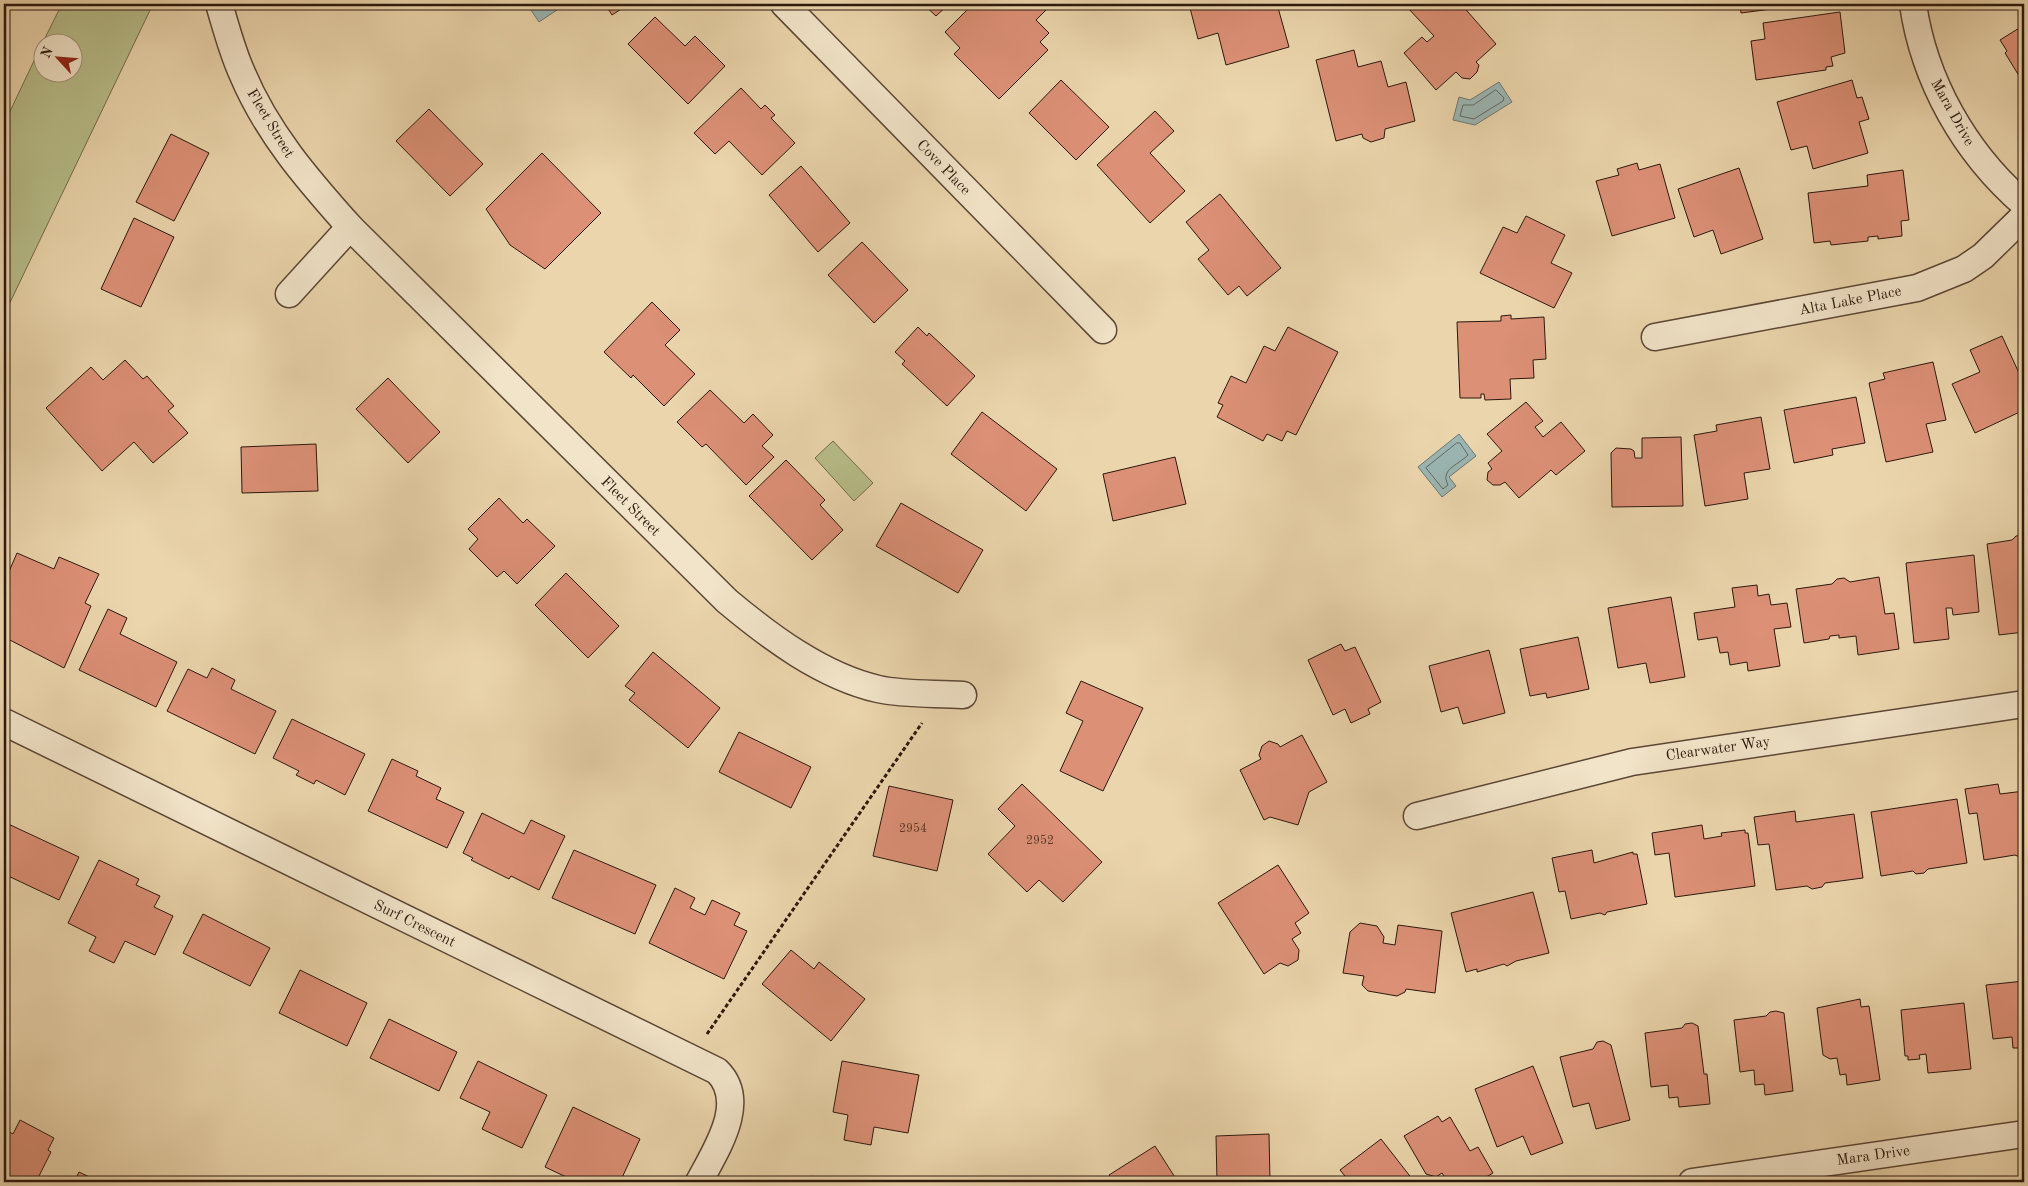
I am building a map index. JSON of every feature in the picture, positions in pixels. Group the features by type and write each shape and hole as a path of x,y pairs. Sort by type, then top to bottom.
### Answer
{"street":[{"name":"Fleet Street","path":"219,4 242,75 273,132 307,179 350,227 743,614 806,658 865,686 895,692 962,695"},
{"name":"Cove Place","path":"784,4 1103,330"},
{"name":"Mara Drive","path":"1913,4 1931,72 1955,121 1969,143 1997,178 2024,204"},
{"name":"Alta Lake Place","path":"1655,337 1917,288 1964,268 1982,256 2024,216"},
{"path":"289,294 350,227"},
{"name":"Clearwater Way","path":"1417,816 1632,762 2024,704"},
{"name":"Surf Crescent","path":"4,722 717,1071 725,1079 731,1101 726,1126 699,1182"},
{"name":"Mara Drive","path":"1692,1182 2024,1134"}],"path":[{"path":"690,1057 900,754"}],"green space":[{"path":"62,4 153,4 4,315 4,124 32,65 32,82 82,82 82,32 48,32"},
{"path":"833,441 873,483 854,501 815,458"}],"water":[{"path":"527,4 553,4 557,10 539,22"},
{"path":"1499,82 1512,102 1475,125 1453,120 1459,97 1470,100"},
{"path":"1459,434 1476,456 1449,477 1456,486 1442,497 1418,467"}],"building":[{"path":"605,4 629,4 612,15"},
{"path":"923,4 949,4 936,16"},
{"path":"973,4 1052,4 1036,20 1049,33 1040,42 1048,50 999,99 954,54 960,48 945,32"},
{"path":"1189,4 1277,4 1289,47 1226,65 1218,33 1198,39"},
{"path":"1411,4 1461,4 1496,44 1476,62 1479,65 1477,72 1470,79 1462,78 1456,72 1436,90 1404,53 1422,37 1427,42 1434,36 1407,7"},
{"path":"1740,4 1810,4 1741,13"},
{"path":"1992,4 2023,4 2022,9"},
{"path":"1840,12 1845,53 1831,57 1833,66 1826,67 1826,70 1756,80 1751,41 1765,39 1763,23"},
{"path":"655,17 685,46 695,36 725,66 688,104 628,44"},
{"path":"2024,25 2024,84 2005,53 2007,51 2000,40"},
{"path":"1354,50 1358,67 1381,61 1388,87 1406,82 1415,121 1385,129 1384,138 1371,142 1363,138 1362,134 1336,141 1316,60"},
{"path":"1061,80 1109,127 1076,160 1029,113"},
{"path":"1852,80 1857,98 1862,97 1869,119 1859,122 1868,153 1813,169 1807,146 1791,150 1777,102"},
{"path":"741,88 761,109 765,105 775,115 771,118 795,143 762,175 729,141 715,154 694,133"},
{"path":"429,109 483,164 450,196 396,141"},
{"path":"1155,111 1174,131 1150,153 1185,191 1150,223 1097,165"},
{"path":"171,134 209,153 174,221 136,202"},
{"path":"542,153 601,213 545,269 510,245 486,209"},
{"path":"1637,163 1639,170 1660,164 1675,218 1612,236 1596,181 1619,175 1617,169"},
{"path":"801,166 850,223 818,252 769,195"},
{"path":"1739,168 1763,239 1721,254 1713,230 1694,237 1678,189"},
{"path":"1903,170 1909,220 1901,221 1902,236 1878,239 1878,236 1868,237 1868,241 1831,245 1830,241 1814,243 1808,193 1868,186 1867,175"},
{"path":"1220,194 1281,268 1247,296 1239,286 1228,295 1198,259 1209,250 1186,222"},
{"path":"1526,216 1565,235 1551,263 1572,273 1554,308 1480,273 1503,227 1517,233"},
{"path":"134,218 174,237 141,307 101,289"},
{"path":"862,242 908,290 874,323 828,275"},
{"path":"652,302 680,330 665,345 695,374 664,406 633,375 631,378 604,352"},
{"path":"1511,315 1511,319 1544,317 1546,359 1533,360 1534,378 1510,379 1511,399 1485,400 1484,394 1481,394 1481,398 1460,398 1457,322 1501,321 1501,316"},
{"path":"918,327 927,336 929,333 975,376 947,406 902,364 905,361 895,352"},
{"path":"1288,327 1338,352 1296,435 1287,431 1282,441 1267,434 1263,441 1217,417 1223,405 1218,403 1231,376 1246,383 1264,346 1275,351"},
{"path":"2002,336 2024,384 2024,410 1975,433 1952,384 1980,372 1970,350"},
{"path":"125,360 143,379 147,376 174,406 168,411 188,433 153,463 134,442 102,471 46,408 91,367 103,380"},
{"path":"1933,362 1946,420 1926,424 1933,452 1886,462 1869,383 1885,379 1883,373"},
{"path":"388,378 440,432 408,463 356,409"},
{"path":"710,390 744,423 753,414 773,435 762,446 774,457 746,485 706,444 702,447 677,422"},
{"path":"1856,397 1865,443 1832,449 1833,455 1794,463 1784,410"},
{"path":"1526,402 1543,421 1535,427 1543,437 1561,422 1585,451 1556,475 1551,470 1519,498 1505,482 1500,485 1493,485 1487,480 1488,472 1492,469 1488,463 1502,451 1487,434"},
{"path":"982,412 1057,469 1026,511 951,454"},
{"path":"1761,417 1770,469 1744,473 1748,499 1705,506 1694,435 1717,431 1716,425"},
{"path":"1681,437 1683,506 1612,507 1611,453 1616,448 1631,449 1634,451 1635,458 1642,458 1642,438"},
{"path":"316,444 318,491 242,493 241,447"},
{"path":"1175,457 1186,504 1113,521 1103,474"},
{"path":"786,460 825,500 820,505 843,530 812,560 749,496"},
{"path":"499,498 523,523 527,519 555,546 517,584 504,571 497,577 469,549 478,539 468,529"},
{"path":"901,503 983,550 958,593 876,546"},
{"path":"2024,535 2024,632 1999,635 1987,544 2012,540 2016,536"},
{"path":"17,553 54,569 59,557 99,574 85,603 91,606 64,668 4,637 6,617 4,616 4,583"},
{"path":"1974,555 1979,612 1953,615 1952,608 1946,608 1949,639 1914,643 1906,563"},
{"path":"566,573 619,626 588,658 535,605"},
{"path":"1879,577 1885,614 1894,613 1899,649 1858,655 1856,636 1839,638 1839,635 1830,636 1829,639 1804,643 1796,589 1832,584 1837,579 1844,578 1850,582"},
{"path":"1757,585 1758,596 1769,594 1771,605 1787,603 1791,627 1774,629 1780,666 1748,671 1747,662 1730,665 1728,652 1720,653 1717,637 1698,640 1694,613 1735,607 1732,588"},
{"path":"1671,597 1685,677 1650,683 1646,663 1618,668 1608,608"},
{"path":"108,609 127,618 120,634 177,662 156,707 79,670"},
{"path":"1578,637 1589,689 1547,698 1546,693 1530,696 1520,649"},
{"path":"1341,644 1345,651 1355,647 1381,702 1368,709 1370,714 1351,723 1345,709 1333,715 1308,660"},
{"path":"1489,650 1505,713 1463,724 1458,707 1441,712 1429,666"},
{"path":"653,652 720,708 688,748 629,700 635,693 625,686"},
{"path":"212,668 235,680 231,689 276,711 255,754 167,711 188,669 207,678"},
{"path":"1081,681 1143,708 1103,791 1060,771 1083,721 1066,713"},
{"path":"292,719 365,754 345,795 316,780 314,784 296,775 299,771 273,758"},
{"path":"739,732 811,767 791,808 719,772"},
{"path":"1302,735 1327,782 1309,792 1298,825 1270,817 1264,820 1240,770 1261,759 1259,755 1262,746 1269,741 1278,744 1280,747"},
{"path":"392,759 418,771 416,776 441,788 436,799 464,812 447,848 368,811"},
{"path":"1022,784 1102,862 1063,902 1039,880 1027,892 988,854 1015,826 998,809"},
{"path":"1998,784 2000,794 2024,791 2024,859 2015,855 1984,860 1977,813 1969,814 1965,789"},
{"path":"889,786 953,800 937,871 873,856"},
{"path":"1957,799 1967,863 1928,869 1924,873 1916,874 1913,871 1881,876 1871,812"},
{"path":"1795,811 1796,822 1854,814 1863,878 1825,883 1822,887 1812,889 1807,886 1776,890 1769,844 1758,845 1754,817"},
{"path":"482,813 524,834 531,820 565,836 539,890 511,876 509,879 471,860 473,858 463,853"},
{"path":"4,822 79,857 59,900 4,874"},
{"path":"1702,825 1704,839 1722,836 1721,833 1745,830 1745,833 1748,833 1755,886 1675,897 1669,853 1655,855 1652,833"},
{"path":"574,850 656,885 635,934 552,898"},
{"path":"1592,850 1594,863 1633,852 1633,854 1637,854 1647,904 1607,912 1605,915 1600,913 1571,919 1565,891 1559,892 1552,858"},
{"path":"99,860 139,879 136,885 160,896 154,907 173,916 155,955 125,941 114,963 89,951 96,937 68,923"},
{"path":"1278,865 1309,913 1295,923 1301,933 1292,939 1299,950 1298,960 1288,966 1280,963 1264,974 1218,903"},
{"path":"675,888 695,898 690,908 705,915 712,900 740,913 734,925 747,931 724,979 649,943"},
{"path":"1533,892 1549,953 1516,961 1507,966 1504,964 1477,972 1477,969 1466,972 1451,913"},
{"path":"203,914 270,948 250,986 183,953"},
{"path":"1360,923 1377,926 1384,937 1383,943 1395,945 1398,925 1442,931 1435,993 1406,989 1405,992 1397,996 1368,991 1362,985 1364,976 1343,973 1350,932"},
{"path":"791,950 814,969 819,962 865,999 831,1041 762,984"},
{"path":"300,970 367,1003 347,1046 279,1013"},
{"path":"2024,981 2024,1056 2021,1057 2020,1048 2013,1048 2012,1037 1993,1039 1986,985"},
{"path":"1860,999 1861,1007 1869,1006 1880,1080 1847,1085 1846,1074 1840,1075 1837,1058 1830,1059 1823,1055 1817,1008"},
{"path":"1964,1003 1971,1069 1928,1073 1926,1054 1919,1055 1920,1059 1908,1060 1908,1056 1905,1056 1901,1010"},
{"path":"1770,1012 1784,1013 1793,1091 1765,1095 1764,1084 1755,1085 1754,1070 1740,1072 1734,1020 1766,1016"},
{"path":"389,1019 457,1052 439,1091 370,1058"},
{"path":"1692,1023 1698,1026 1704,1074 1707,1074 1710,1104 1679,1107 1678,1097 1669,1098 1668,1085 1651,1087 1645,1033 1682,1028 1685,1024"},
{"path":"1603,1041 1611,1045 1630,1120 1596,1129 1589,1103 1573,1107 1560,1057 1593,1049 1597,1042"},
{"path":"478,1061 547,1095 522,1148 482,1129 490,1112 460,1098"},
{"path":"842,1061 919,1075 908,1133 874,1127 871,1145 844,1140 848,1115 833,1112"},
{"path":"1533,1066 1563,1143 1531,1155 1523,1136 1497,1147 1475,1089"},
{"path":"573,1107 640,1139 620,1182 577,1182 545,1167"},
{"path":"1438,1116 1442,1122 1450,1117 1470,1151 1478,1147 1493,1173 1478,1182 1448,1182 1442,1173 1436,1177 1426,1174 1404,1136"},
{"path":"20,1120 54,1138 48,1150 51,1152 36,1182 14,1182 4,1177 4,1129 13,1134"},
{"path":"1269,1134 1270,1182 1217,1182 1216,1136"},
{"path":"1381,1139 1413,1180 1410,1182 1350,1182 1340,1170"},
{"path":"1155,1146 1178,1182 1114,1182 1109,1175"},
{"path":"79,1172 100,1182 74,1182"},
{"path":"812,1176 823,1182 809,1182"}]}
